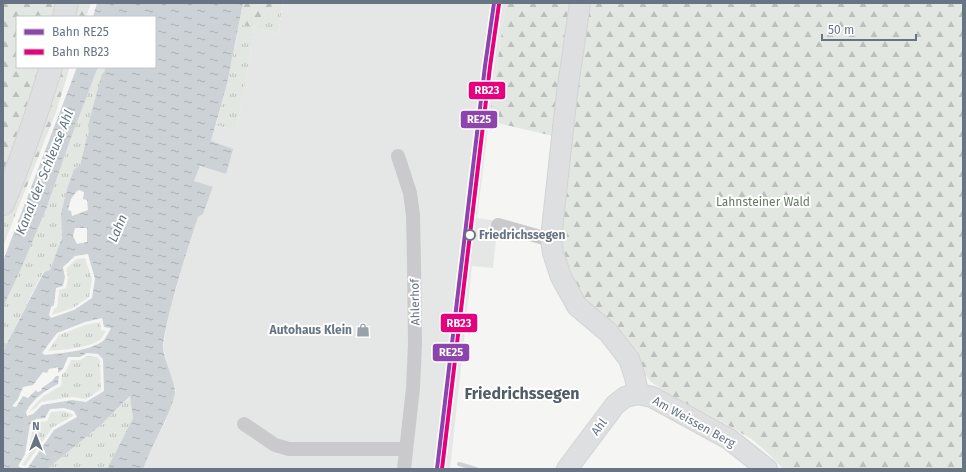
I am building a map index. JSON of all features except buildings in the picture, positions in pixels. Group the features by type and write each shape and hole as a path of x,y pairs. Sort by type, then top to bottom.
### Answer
{"main road":[{"path":"64,16 67,3"},
{"path":"3,204 25,148 51,68"}],"street":[{"name":"Am Weissen Berg","path":"580,3 567,93 551,240 553,252 562,277 577,306 608,332 629,358 635,376 638,394 652,397 730,439 764,466"},
{"name":"Ahlerhof","path":"398,156 410,193 413,215 414,262 415,351 413,388 404,469"},
{"path":"498,225 551,240"},
{"name":"Ahl","path":"568,469 615,405 625,397 638,394"},
{"path":"244,424 275,445 289,449 406,449"}],"shaded area":[{"path":"283,3 506,3 477,218 498,221 493,268 472,266 450,469 143,469 148,454 165,423 176,391 168,369 163,346 167,322 198,217 203,214 213,188 194,181 200,166 226,174 211,141 216,125 236,131 255,28 278,33"}],"green space":[{"path":"3,3 60,3 57,16 16,16 16,68 44,68 3,186"},
{"path":"73,3 91,3 86,16 70,16"},
{"path":"243,3 275,3 259,20 255,28 239,24"},
{"path":"275,3 283,3 278,33 255,28 266,11"},
{"name":"Lahnsteiner Wald","path":"506,3 963,3 963,469 783,469 753,440 726,424 664,392 650,381 637,361 582,305 563,266 559,240 566,139 489,121"},
{"path":"239,24 255,28 236,131 216,125 227,84"},
{"path":"57,68 70,68 56,112 19,206 15,204 15,188"},
{"path":"98,68 104,68 105,71 88,124 89,135 87,136 80,166 74,169 61,213 62,239 50,270 43,272 3,351 3,307 47,207 69,143"},
{"path":"15,188 15,204 19,206 3,246 3,218"},
{"path":"85,258 92,279 89,297 73,308 52,315 54,309 57,307 59,290 66,288 68,277 66,269 76,259"},
{"path":"100,322 101,330 106,331 101,339 96,342 76,348 48,351 59,335 85,325"},
{"path":"87,356 97,357 100,360 101,389 86,399 72,397 41,402 36,408 29,412 43,397 61,386 62,374 66,371 71,360 80,360"},
{"path":"131,396 133,418 107,469 47,469 102,424"},
{"path":"64,411 72,414 73,416 53,427 25,466 22,465 28,456 33,426 37,422 47,421 51,412"}],"water":[{"name":"Lahn","path":"97,3 243,3 227,84 211,141 233,149 226,174 200,166 194,181 213,187 203,214 198,217 170,310 165,333 163,350 174,385 175,394 143,469 107,469 133,418 130,396 102,424 47,469 27,469 54,430 77,417 74,411 64,408 50,409 45,418 36,419 30,424 25,454 18,466 23,469 3,469 3,351 44,272 50,270 62,238 61,213 67,189 74,169 80,166 87,136 89,135 88,125 102,74 105,71 104,68 156,68 156,16 93,16","holes":["79,190 84,192 83,199 87,200 88,210 72,216 71,211 68,210 71,199","75,228 87,228 87,242 77,244 73,236","88,254 95,279 92,298 74,310 51,318 49,315 51,307 54,305 56,288 63,286 65,277 63,267 75,256","102,318 104,327 111,328 103,341 90,347 75,351 45,355 42,353 57,333 85,322","87,353 98,354 103,359 104,391 86,402 72,400 42,405 33,414 27,416 26,412 36,399 58,384 59,376 56,376 42,388 41,391 37,392 36,390 28,398 23,396 16,407 12,406 18,399 23,387 33,385 43,372 47,373 49,369 58,367 58,373 63,369 68,357 80,357"]},
{"name":"Kanal der Schleuse Ahl","path":"77,68 98,68 69,143 47,207 3,307 3,261"}],"waterway":[{"path":"459,464 476,469"}],"rail line":[{"name":"RE25","path":"437,469 485,66 494,3"},
{"name":"RB23","path":"442,469 490,67 499,4"}],"place":[{"name":"Friedrichssegen","path":"470,235"},
{"name":"Autohaus Klein","path":"363,330"}],"district":[{"name":"Friedrichssegen","path":"522,393"}]}
